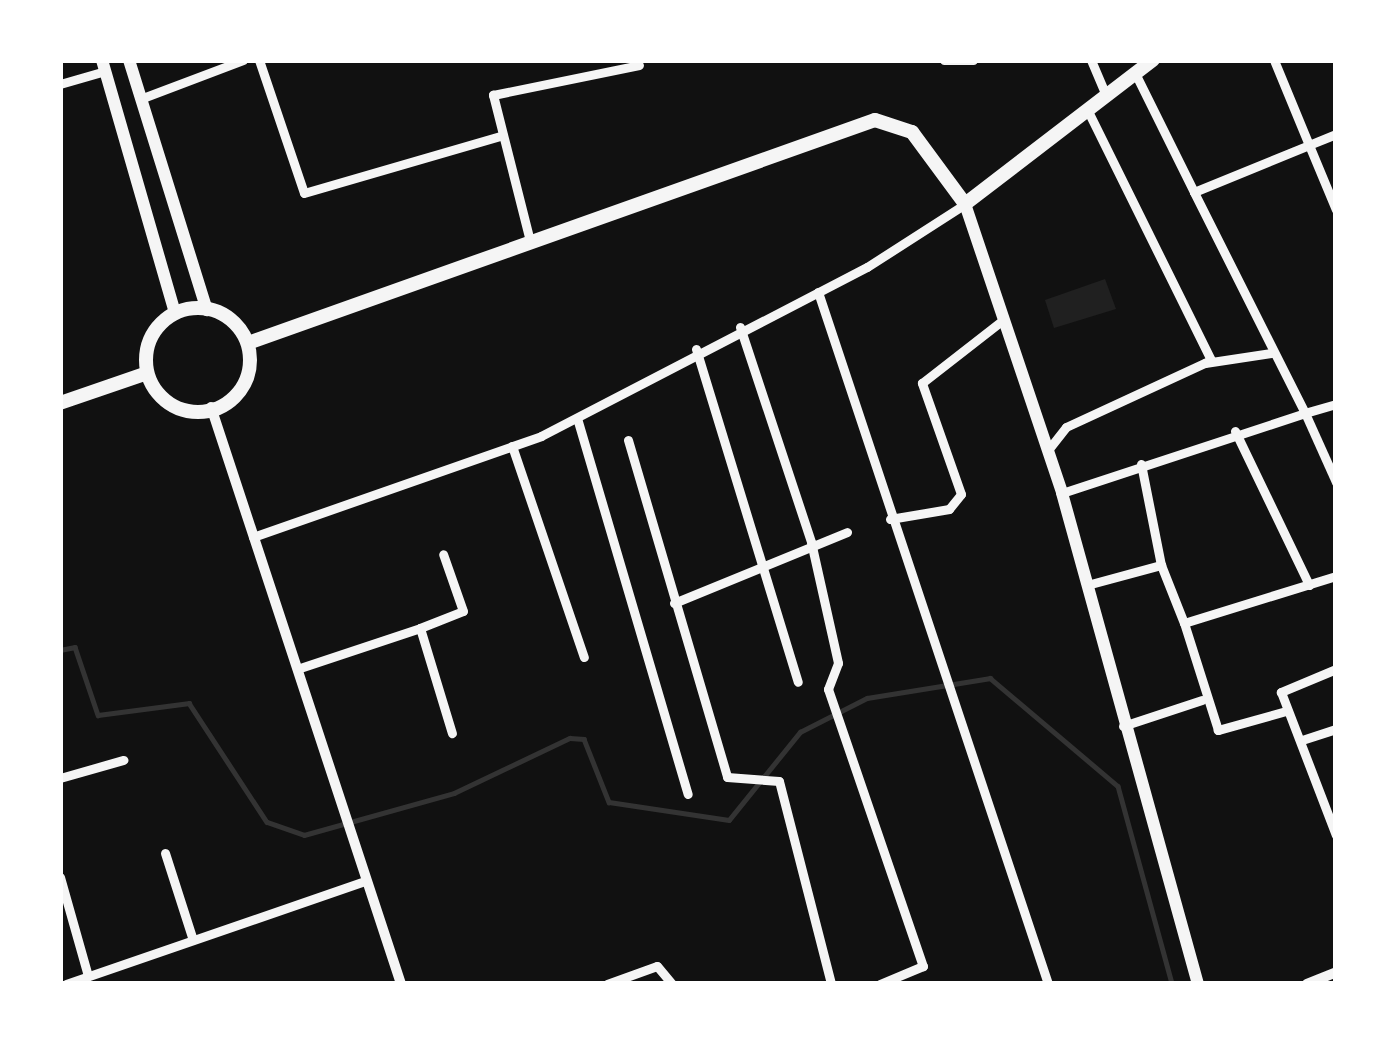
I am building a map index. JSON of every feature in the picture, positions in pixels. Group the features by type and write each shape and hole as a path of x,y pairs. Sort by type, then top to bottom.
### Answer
{"main road":[{"path":"129,60 207,310 248,344"},
{"path":"965,204 1153,60"},
{"path":"104,66 175,313"},
{"path":"248,344 875,120 912,132 965,204 999,323 1062,493 1198,984"},
{"path":"207,310 175,313 150,342 148,373 176,408 211,407 244,387 248,344"},
{"path":"60,403 148,373"}],"street":[{"path":"140,99 243,60"},
{"path":"259,60 304,193 503,135"},
{"path":"944,60 973,60"},
{"path":"1091,60 1106,95"},
{"path":"1274,60 1336,210"},
{"path":"530,241 493,94 639,65"},
{"path":"60,84 104,66"},
{"path":"1135,74 1336,482"},
{"path":"1087,109 1205,363"},
{"path":"1194,192 1336,134"},
{"path":"253,537 512,446 577,418 695,349 818,292 965,204"},
{"path":"818,292 1048,984"},
{"path":"890,519 949,509 962,494 922,383 999,323"},
{"path":"740,327 811,542 838,662 828,689 923,966 880,984"},
{"path":"695,349 798,682"},
{"path":"1047,451 1066,427 1205,363 1271,353"},
{"path":"1062,493 1235,431 1336,404"},
{"path":"211,407 362,882 401,984"},
{"path":"577,418 688,794"},
{"path":"1235,431 1309,585"},
{"path":"628,440 727,777 779,781 831,984"},
{"path":"512,446 584,657"},
{"path":"1141,464 1161,566 1184,623 1202,700 1218,730 1286,711"},
{"path":"674,603 763,558 847,532"},
{"path":"297,669 463,611 443,554"},
{"path":"1087,585 1161,566"},
{"path":"1184,623 1336,576"},
{"path":"420,628 452,733"},
{"path":"1335,830 1281,692 1336,669"},
{"path":"1123,726 1202,700"},
{"path":"1302,740 1336,729"},
{"path":"60,778 123,760"},
{"path":"165,853 193,940"},
{"path":"60,878 88,976"},
{"path":"66,984 362,882"},
{"path":"607,984 657,967 672,984"},
{"path":"1307,984 1336,971"}],"shaded area":[{"path":"1105,279 1116,309 1054,328 1045,300"}],"waterway":[{"path":"60,650 75,647 98,715 189,703 267,822 304,835 454,793 570,738 584,739 609,802 729,820 800,732 867,698 990,678 1118,786 1172,984"}]}
